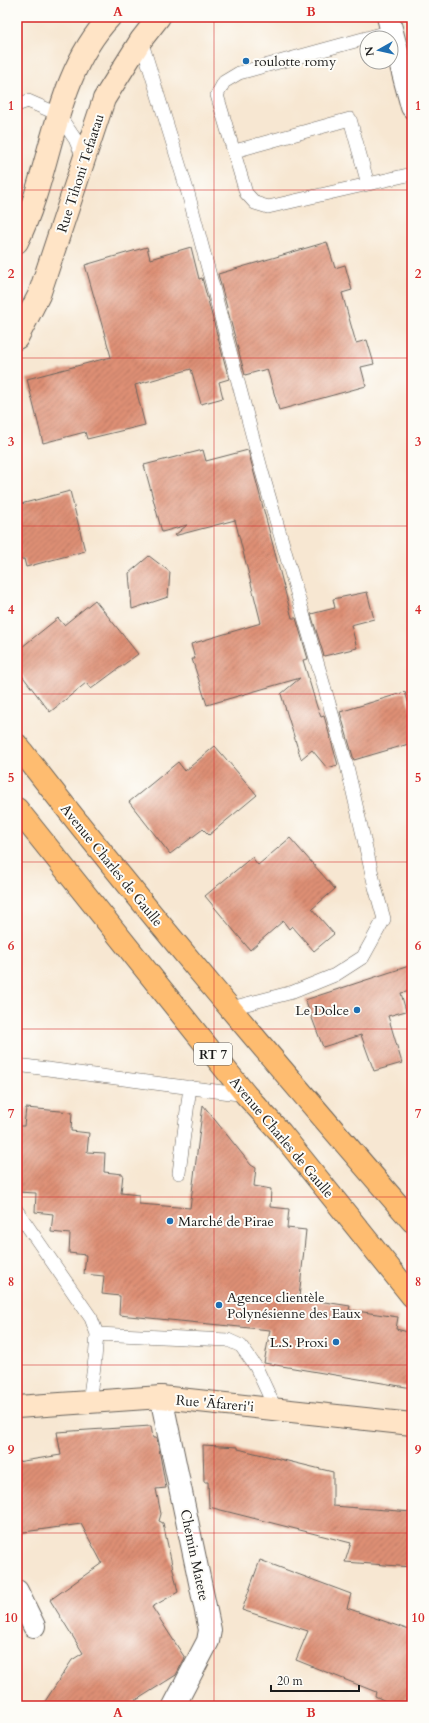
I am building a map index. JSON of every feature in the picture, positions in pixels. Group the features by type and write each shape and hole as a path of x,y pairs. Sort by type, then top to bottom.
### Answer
{"main road":[{"path":"17,242 27,223 58,114 80,61 110,17"},
{"name":"Rue Tihoni Tefaatau","path":"17,338 39,295 104,99 141,40 159,17"},
{"name":"Avenue Charles de Gaulle","path":"17,745 157,920 284,1073 412,1220"},
{"name":"Avenue Charles de Gaulle","path":"17,809 246,1095 281,1133 412,1296"},
{"name":"Rue 'Āfareri'i","path":"17,1407 161,1398 275,1408 412,1424"}],"street":[{"path":"390,24 412,107"},
{"name":"Chemin Matete","path":"161,1398 210,1630 208,1641 174,1706"},
{"path":"17,1591 34,1626"}],"lane":[{"path":"390,24 239,73 224,82 218,95 246,193 255,203 268,207 412,174"},
{"path":"141,40 188,193 262,472 346,762 384,920 363,957 335,975 293,992 231,1008"},
{"path":"17,105 28,101 58,114 75,139 85,160"},
{"path":"235,151 350,119 368,184"},
{"path":"17,1065 246,1095"},
{"path":"179,1173 190,1087"},
{"path":"17,1211 91,1318 97,1334 95,1359 88,1402"},
{"path":"97,1334 228,1340 241,1346 256,1367 275,1408"}],"building":[{"path":"327,242 335,268 345,265 352,290 342,293 356,343 367,340 374,364 361,367 366,386 279,410 267,369 245,375 218,274"},
{"path":"147,247 150,259 191,247 199,279 202,278 229,379 219,382 223,398 201,404 191,369 135,385 145,425 87,439 85,432 43,443 27,379 111,357 85,265"},
{"path":"203,450 206,461 248,450 292,618 296,618 308,659 303,660 317,707 321,717 324,716 338,765 327,768 312,750 301,759 281,694 300,678 207,705 192,659 195,659 191,644 261,623 235,520 174,536 187,525 162,532 144,465"},
{"path":"70,491 85,551 26,567 24,559 17,560 17,505"},
{"path":"149,556 170,572 168,597 132,609 129,573"},
{"path":"367,592 374,619 351,625 357,648 324,656 311,614 335,608 333,599"},
{"path":"95,600 138,654 91,689 86,683 50,712 17,669 17,651 58,618 64,625"},
{"path":"405,692 412,714 412,743 354,760 340,712"},
{"path":"215,746 257,795 209,835 203,829 170,854 129,802 178,762 185,771"},
{"path":"290,838 335,889 312,909 334,934 314,951 292,926 289,929 283,921 250,950 205,896 252,857 258,865"},
{"path":"412,965 412,991 401,993 406,1011 388,1016 402,1063 374,1071 361,1035 323,1047 305,1000"},
{"name":"Marché de Pirae","path":"203,1105 251,1165 256,1168 254,1186 271,1189 270,1207 289,1209 287,1228 306,1230 299,1298 350,1306 349,1310 398,1317 396,1329 412,1333 412,1388 264,1363 270,1330 119,1315 120,1296 102,1294 104,1276 84,1274 86,1255 69,1253 70,1234 51,1232 53,1214 35,1212 36,1193 17,1192 17,1126 24,1126 26,1108 72,1112 71,1131 89,1133 87,1152 105,1153 104,1172 123,1174 121,1193 139,1195 139,1204 190,1208"},
{"path":"151,1426 153,1438 157,1438 166,1488 156,1489 161,1514 159,1521 163,1523 178,1592 152,1607 185,1658 176,1675 127,1706 42,1706 72,1660 83,1653 50,1600 102,1563 81,1524 17,1533 17,1462 61,1455 57,1432"},
{"path":"203,1445 238,1447 238,1449 333,1472 333,1506 412,1512 412,1567 345,1562 351,1543 209,1507 208,1482 204,1482"},
{"path":"260,1560 351,1594 347,1608 412,1631 412,1686 403,1706 396,1706 375,1696 376,1692 296,1660 308,1631 242,1610"}],"place":[{"name":"roulotte romy","path":"246,61"},
{"name":"Le Dolce","path":"357,1010"},
{"name":"Marché de Pirae","path":"170,1221"},
{"name":"Agence clientèle Polynésienne des Eaux","path":"219,1305"},
{"name":"L.S. Proxi","path":"336,1342"}]}
